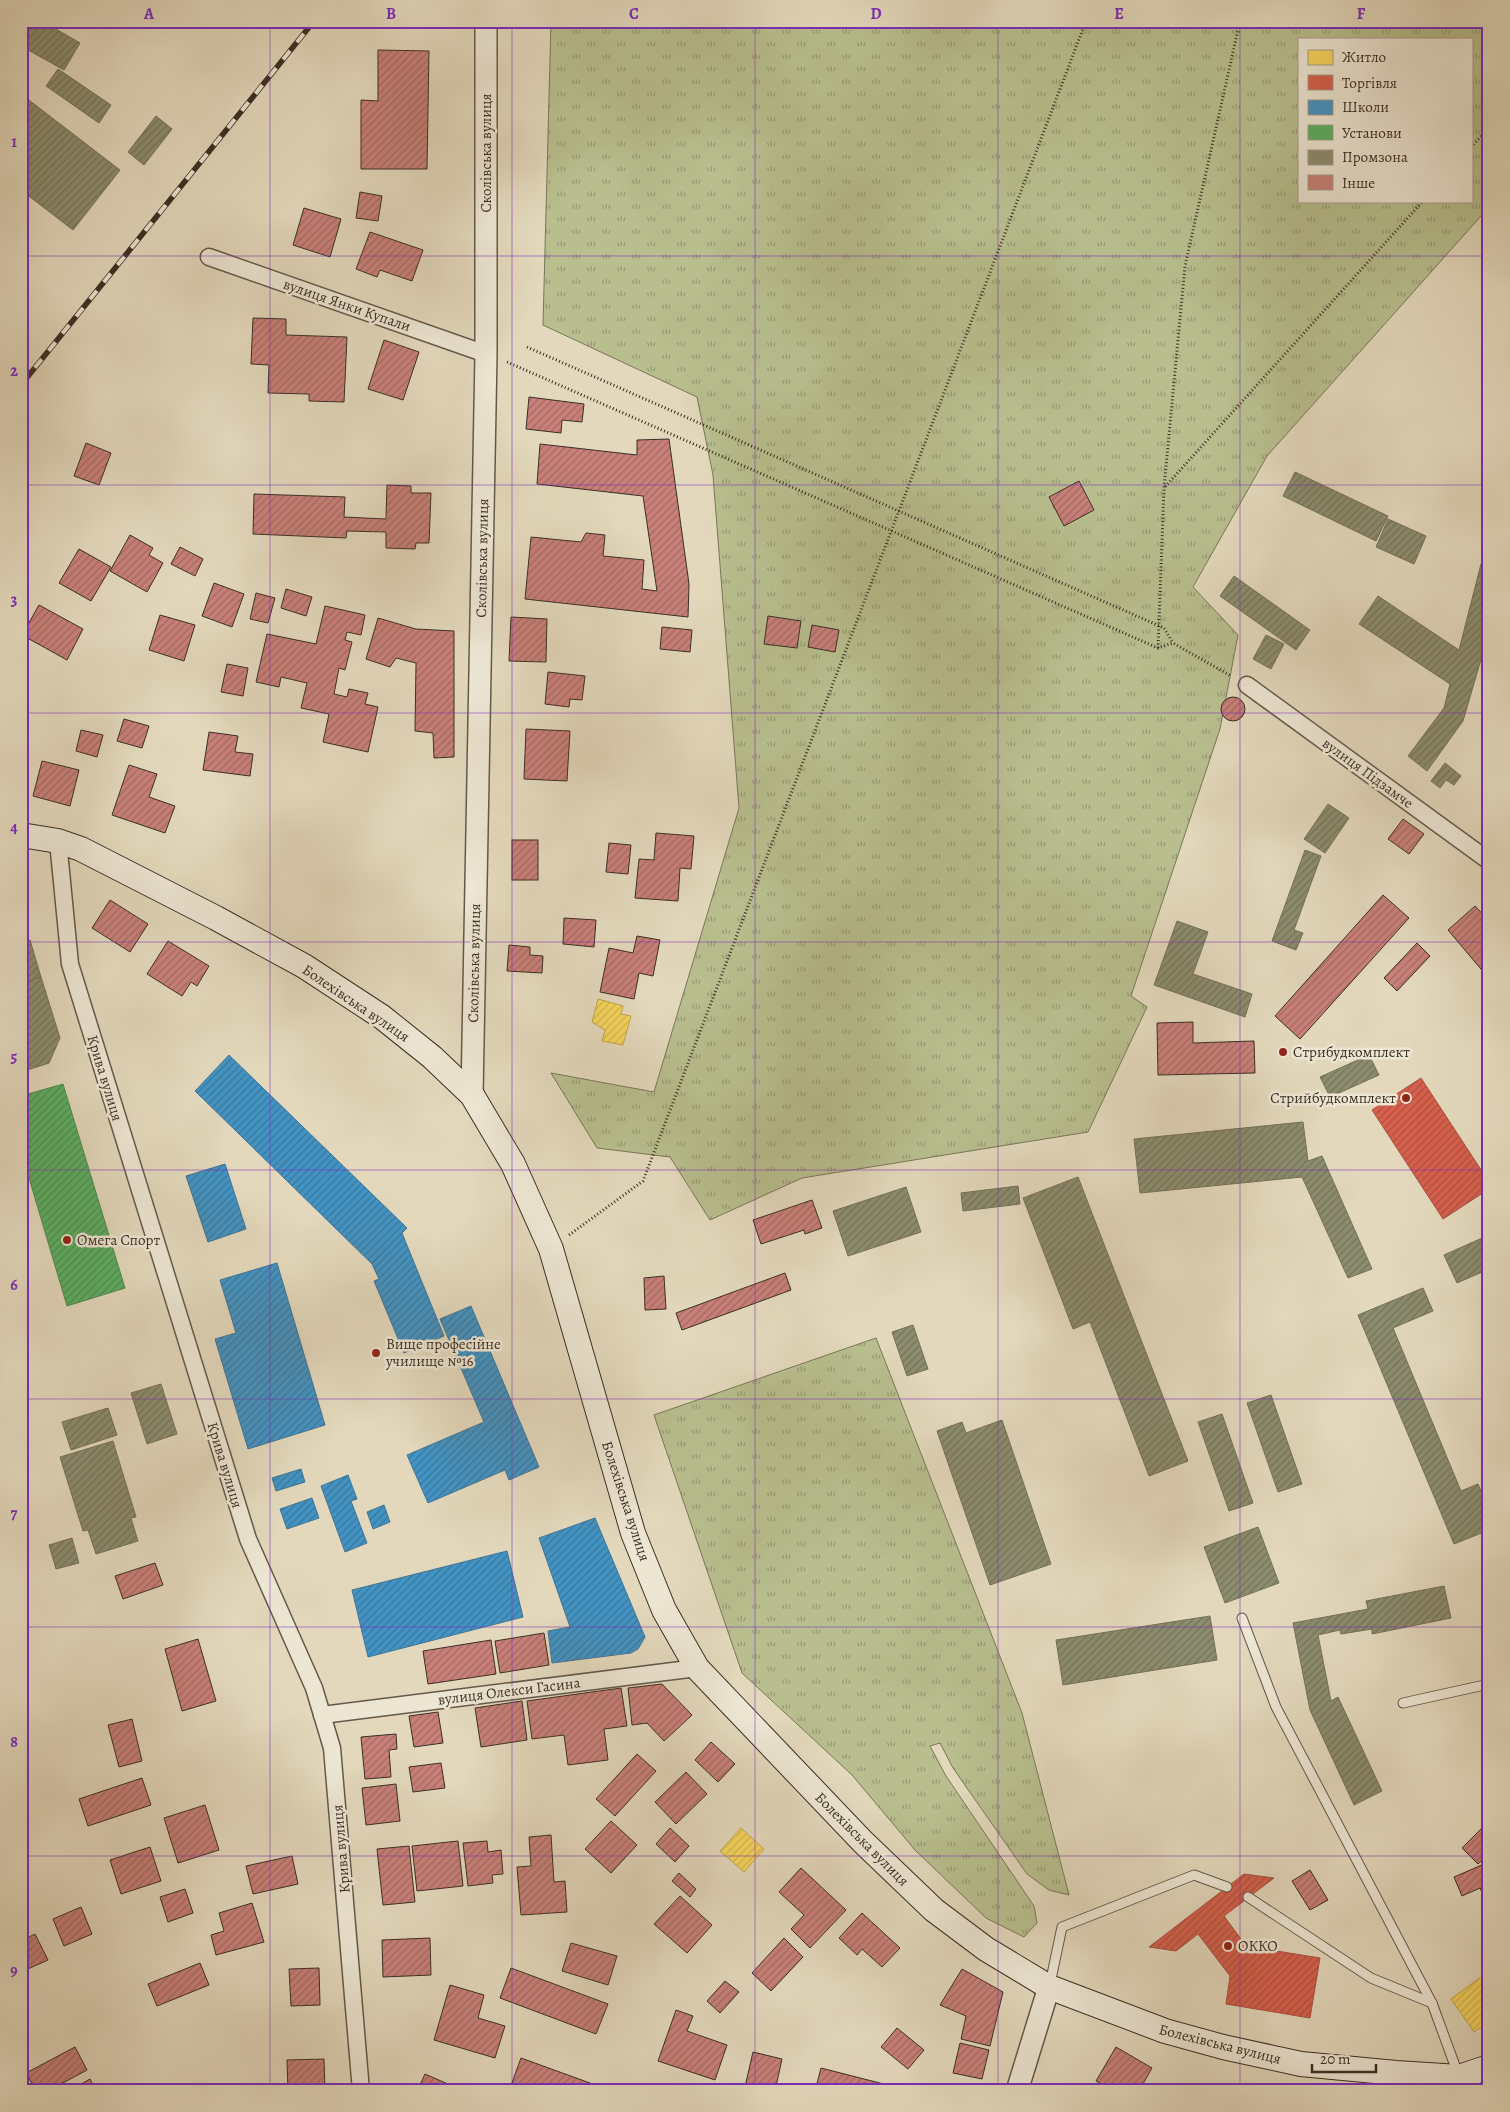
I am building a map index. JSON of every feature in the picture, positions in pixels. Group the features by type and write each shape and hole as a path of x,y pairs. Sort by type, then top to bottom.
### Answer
{"main road":[{"name":"Болехівська вулиця","path":"21,835 58,841 90,853 304,966 382,1017 432,1057 472,1095 513,1164 551,1248 633,1533 664,1610 696,1668 863,1842 934,1910 986,1949 1049,1987 1165,2031 1223,2047 1301,2064 1396,2073 1461,2084"},
{"path":"1461,2084 1489,2067"}],"street":[{"name":"Сколівська вулиця","path":"472,1095 486,354 486,21"},
{"name":"вулиця Янки Купали","path":"208,256 486,354"},
{"name":"вулиця Підзамче","path":"1247,685 1489,861"},
{"name":"Крива вулиця","path":"58,841 70,964 248,1539 314,1688 332,1748 362,2091"},
{"name":"вулиця Олекси Гасина","path":"322,1714 696,1668"},
{"path":"1017,2091 1049,1987"}],"lane":[{"path":"1242,1618 1276,1707 1432,2003 1461,2084"},
{"path":"1403,1703 1489,1684"},
{"path":"1049,1987 1062,1927 1194,1875 1227,1887"},
{"path":"1248,1897 1371,1978 1432,2003"}],"path":[{"path":"551,1248 643,1182 1086,21"},
{"path":"1158,648 1164,488 1185,266 1240,21"},
{"path":"1472,146 1489,128"},
{"path":"1164,488 1422,202"},
{"path":"528,347 1158,625 1164,628 1173,643 1247,685"},
{"path":"486,354 1158,648 1173,643"}],"green space":[{"path":"551,21 1489,21 1489,207 1267,456 1193,587 1238,635 1220,729 1131,996 1147,1007 1088,1132 802,1178 710,1220 670,1157 597,1148 551,1073 654,1092 739,808 713,475 697,397 543,325"},
{"path":"876,1338 1022,1713 1069,1895 1049,1890 1027,1874 953,1768 940,1743 930,1746 946,1776 1034,1906 1037,1923 1024,1937 986,1918 915,1850 852,1775 742,1673 654,1415"}],"building: Житло":[{"path":"598,999 623,1006 621,1014 631,1016 623,1045 602,1041 605,1030 592,1022"},
{"path":"741,1828 764,1849 744,1872 720,1851"},
{"path":"1489,1971 1489,2022 1474,2032 1451,1999"}],"building: Торгівля":[{"path":"1421,1078 1489,1182 1489,1189 1443,1219 1372,1110"},
{"name":"ОККО","path":"1244,1874 1274,1878 1224,1916 1246,1946 1320,1958 1310,2018 1226,2004 1230,1976 1198,1934 1176,1951 1149,1947"}],"building: Школи":[{"path":"229,1055 407,1228 372,1264 195,1091"},
{"path":"225,1164 246,1229 208,1242 186,1176"},
{"path":"402,1233 444,1336 404,1353 374,1281 379,1279 372,1264"},
{"path":"277,1263 325,1425 248,1449 215,1339 236,1333 220,1280"},
{"path":"471,1306 539,1467 509,1480 505,1470 428,1503 407,1455 484,1422 440,1319"},
{"path":"301,1469 305,1482 276,1491 272,1478"},
{"path":"348,1475 357,1499 351,1501 367,1543 345,1552 321,1486"},
{"path":"312,1498 319,1518 287,1529 280,1509"},
{"path":"384,1505 390,1522 373,1529 367,1512"},
{"path":"595,1518 645,1637 638,1649 631,1653 552,1663 548,1631 570,1627 539,1538"},
{"path":"507,1551 523,1617 368,1657 352,1590"}],"building: Установи":[{"path":"63,1084 125,1288 67,1306 21,1151 21,1096"}],"building: Промзона":[{"path":"21,21 42,21 80,43 64,70 21,46"},
{"path":"58,69 111,105 99,123 46,86"},
{"path":"21,94 120,170 73,230 21,190"},
{"path":"156,116 172,129 144,165 128,152"},
{"path":"1489,416 1489,429 1484,426"},
{"path":"1295,472 1388,516 1376,541 1283,496"},
{"path":"1388,519 1426,536 1414,564 1376,547"},
{"path":"1489,549 1489,632 1463,721 1427,771 1408,756 1444,708 1450,684 1359,624 1378,596 1459,650 1481,564"},
{"path":"1234,576 1310,630 1296,650 1220,596"},
{"path":"1266,635 1284,644 1271,669 1253,659"},
{"path":"1445,763 1461,776 1454,785 1446,780 1440,788 1431,781"},
{"path":"1328,804 1349,818 1325,853 1304,839"},
{"path":"1305,850 1321,856 1294,930 1303,933 1296,950 1272,941"},
{"path":"1177,921 1208,932 1193,974 1252,994 1245,1017 1154,985"},
{"path":"30,940 41,977 21,983 21,943"},
{"path":"41,977 60,1038 49,1063 21,1072 21,983"},
{"path":"1369,1055 1379,1075 1330,1097 1320,1077"},
{"path":"1303,1122 1308,1161 1322,1156 1372,1269 1348,1278 1302,1177 1140,1193 1134,1139"},
{"path":"1078,1177 1188,1461 1149,1476 1090,1322 1073,1329 1023,1198"},
{"path":"1018,1186 1020,1204 963,1211 961,1193"},
{"path":"906,1187 921,1232 848,1256 833,1211"},
{"path":"1489,1235 1489,1269 1457,1283 1444,1255"},
{"path":"1423,1288 1433,1311 1393,1328 1461,1491 1478,1484 1489,1510 1489,1530 1454,1544 1358,1315"},
{"path":"913,1325 928,1369 907,1376 892,1332"},
{"path":"161,1384 177,1434 147,1444 131,1393"},
{"path":"1271,1395 1302,1484 1278,1492 1247,1403"},
{"path":"108,1408 117,1435 71,1450 62,1422"},
{"path":"1222,1414 1253,1503 1229,1511 1198,1422"},
{"path":"1002,1420 1051,1564 990,1585 937,1431 962,1422 966,1433"},
{"path":"113,1441 136,1517 131,1518 138,1541 96,1554 88,1530 83,1531 60,1457"},
{"path":"1258,1527 1279,1583 1225,1603 1204,1547"},
{"path":"72,1538 79,1563 56,1569 49,1545"},
{"path":"1444,1586 1451,1618 1372,1634 1372,1629 1341,1634 1340,1630 1318,1635 1331,1701 1338,1697 1382,1791 1354,1805 1310,1710 1293,1623 1368,1609 1366,1601"},
{"path":"1210,1616 1217,1660 1063,1685 1056,1640"}],"building: Інше":[{"path":"378,50 429,51 427,169 361,169 361,100 378,101"},
{"path":"360,192 382,196 378,221 356,218"},
{"path":"304,208 341,219 330,257 293,245"},
{"path":"370,232 423,250 412,281 380,270 377,277 356,269"},
{"path":"253,318 286,319 286,335 347,337 344,402 309,401 309,394 268,393 269,365 251,364"},
{"path":"384,340 419,352 403,400 368,389"},
{"path":"529,397 584,404 582,422 562,420 561,433 526,429"},
{"path":"669,439 689,584 688,617 525,599 531,537 581,542 586,533 605,535 603,556 644,560 642,589 657,591 643,496 537,484 540,444 637,455 637,440"},
{"path":"86,443 111,453 99,485 74,476"},
{"path":"1079,481 1094,510 1064,526 1049,497"},
{"path":"387,485 411,486 411,493 431,493 429,543 416,543 415,549 386,548 386,532 347,531 346,538 253,534 254,494 345,497 344,517 386,519"},
{"path":"130,535 153,548 149,555 163,563 147,592 110,571"},
{"path":"180,547 203,559 195,576 171,564"},
{"path":"79,549 111,567 91,601 59,583"},
{"path":"214,583 244,594 232,627 202,616"},
{"path":"21,587 28,589 21,609"},
{"path":"286,589 312,597 306,616 281,608"},
{"path":"256,593 275,598 268,623 250,619"},
{"path":"39,605 83,629 67,660 22,635"},
{"path":"325,606 365,615 361,635 347,632 345,640 352,642 345,670 339,668 334,694 347,697 349,689 368,693 365,704 378,707 368,752 323,742 329,714 301,708 307,683 281,677 279,687 256,682 267,634 316,644"},
{"path":"160,615 195,625 184,661 149,650"},
{"path":"768,616 801,621 797,648 764,644"},
{"path":"511,617 547,619 546,662 509,661"},
{"path":"378,618 416,629 454,631 454,757 434,758 433,733 415,731 416,663 396,658 390,667 366,659"},
{"path":"812,625 839,630 835,652 808,647"},
{"path":"662,627 692,630 690,652 660,649"},
{"path":"227,664 248,668 243,696 221,692"},
{"path":"548,672 585,676 582,700 570,699 569,707 545,704"},
{"path":"1233,697 1242,700 1245,709 1242,718 1233,721 1224,718 1221,709 1224,700"},
{"path":"124,719 149,726 142,748 117,741"},
{"path":"526,729 570,731 567,781 524,779"},
{"path":"81,730 103,735 97,757 76,751"},
{"path":"209,732 238,736 235,752 253,754 250,776 203,770"},
{"path":"42,761 79,770 70,806 33,796"},
{"path":"129,765 157,774 149,797 175,806 165,833 112,815"},
{"path":"1403,819 1424,834 1409,854 1388,839"},
{"path":"656,833 694,836 691,869 680,868 678,901 635,898 639,859 654,860"},
{"path":"512,840 538,840 538,880 512,880"},
{"path":"609,843 631,845 628,874 606,872"},
{"path":"1383,895 1409,918 1300,1039 1275,1016"},
{"path":"110,900 148,924 130,952 92,928"},
{"path":"1475,906 1489,921 1489,973 1486,975 1448,930"},
{"path":"564,918 596,920 594,947 563,944"},
{"path":"637,936 660,940 653,976 639,973 634,999 600,992 609,948 633,953"},
{"path":"168,941 209,966 197,986 191,982 182,996 147,974"},
{"path":"1417,943 1430,956 1397,991 1384,978"},
{"path":"509,945 530,947 530,955 543,956 542,973 507,971"},
{"path":"1193,1022 1193,1043 1254,1041 1255,1073 1158,1075 1157,1023"},
{"path":"812,1200 822,1228 805,1234 804,1230 761,1244 753,1220"},
{"path":"785,1273 791,1290 682,1330 676,1313"},
{"path":"664,1276 666,1309 645,1310 644,1278"},
{"path":"155,1563 163,1585 123,1599 115,1576"},
{"path":"544,1633 549,1665 500,1673 495,1641"},
{"path":"198,1639 216,1701 182,1711 165,1649"},
{"path":"491,1640 496,1674 428,1684 423,1651"},
{"path":"662,1684 692,1715 664,1741 647,1723 632,1725 628,1688"},
{"path":"621,1688 627,1726 604,1729 608,1760 568,1765 564,1735 532,1739 527,1701"},
{"path":"522,1701 527,1740 481,1747 475,1708"},
{"path":"438,1712 443,1743 414,1747 409,1716"},
{"path":"132,1719 142,1761 119,1767 108,1725"},
{"path":"396,1734 397,1749 389,1750 391,1777 365,1779 361,1737"},
{"path":"711,1742 735,1764 718,1782 695,1760"},
{"path":"637,1754 656,1771 615,1816 596,1799"},
{"path":"441,1763 445,1788 413,1792 409,1767"},
{"path":"686,1772 707,1794 676,1824 655,1802"},
{"path":"142,1778 151,1805 88,1826 79,1799"},
{"path":"396,1784 400,1821 366,1825 362,1788"},
{"path":"205,1805 219,1850 178,1863 164,1818"},
{"path":"611,1821 637,1845 611,1873 585,1849"},
{"path":"670,1828 689,1846 675,1862 656,1844"},
{"path":"1481,1829 1489,1836 1489,1853 1478,1864 1462,1848"},
{"path":"551,1835 554,1882 565,1881 567,1912 521,1915 517,1867 531,1866 529,1837"},
{"path":"458,1841 463,1886 417,1891 412,1846"},
{"path":"487,1841 488,1852 501,1850 503,1874 492,1875 493,1883 468,1886 463,1843"},
{"path":"409,1846 415,1902 383,1905 377,1849"},
{"path":"150,1847 161,1881 121,1894 110,1860"},
{"path":"292,1856 298,1884 253,1894 246,1866"},
{"path":"1489,1862 1489,1908 1480,1888 1462,1896 1454,1877"},
{"path":"801,1868 846,1910 810,1948 791,1929 804,1915 779,1892"},
{"path":"1310,1870 1328,1900 1310,1910 1292,1881"},
{"path":"679,1873 696,1889 690,1897 672,1881"},
{"path":"185,1889 193,1913 168,1922 160,1897"},
{"path":"680,1896 712,1925 687,1953 654,1924"},
{"path":"252,1903 264,1942 216,1955 211,1935 224,1931 219,1913"},
{"path":"81,1907 92,1934 64,1946 53,1919"},
{"path":"862,1913 900,1948 882,1967 862,1949 857,1955 839,1938"},
{"path":"35,1934 48,1960 21,1972 21,1941"},
{"path":"430,1938 431,1975 383,1977 382,1940"},
{"path":"784,1938 803,1957 771,1991 752,1973"},
{"path":"571,1943 617,1956 608,1985 562,1971"},
{"path":"200,1963 209,1985 157,2006 148,1984"},
{"path":"319,1968 320,2005 291,2006 289,1969"},
{"path":"511,1968 608,2004 596,2034 500,1998"},
{"path":"962,1969 1003,1992 990,2046 961,2039 966,2016 940,2005"},
{"path":"725,1981 739,1992 720,2013 707,2001"},
{"path":"450,1985 484,1995 478,2018 505,2026 495,2058 434,2040"},
{"path":"676,2010 693,2016 687,2031 727,2045 715,2080 658,2061"},
{"path":"897,2028 924,2050 908,2069 881,2047"},
{"path":"960,2043 989,2050 982,2079 953,2073"},
{"path":"75,2047 87,2070 48,2091 36,2091 26,2073"},
{"path":"1116,2047 1152,2068 1139,2091 1105,2091 1107,2087 1096,2081"},
{"path":"753,2052 782,2059 775,2091 744,2091"},
{"path":"521,2058 612,2091 509,2091"},
{"path":"324,2059 325,2091 288,2091 287,2060"},
{"path":"821,2068 911,2091 815,2091"},
{"path":"425,2074 464,2091 417,2091"},
{"path":"90,2079 96,2091 71,2091 71,2090"}],"railway":[{"path":"21,385 314,21"}],"place":[{"name":"Стрибудкомплект","path":"1283,1052"},
{"name":"Стрийбудкомплект","path":"1406,1098"},
{"name":"Омега Спорт","path":"67,1240"},
{"name":"Вище професійне училище №16","path":"376,1353"},
{"name":"ОККО","path":"1228,1946"}]}
